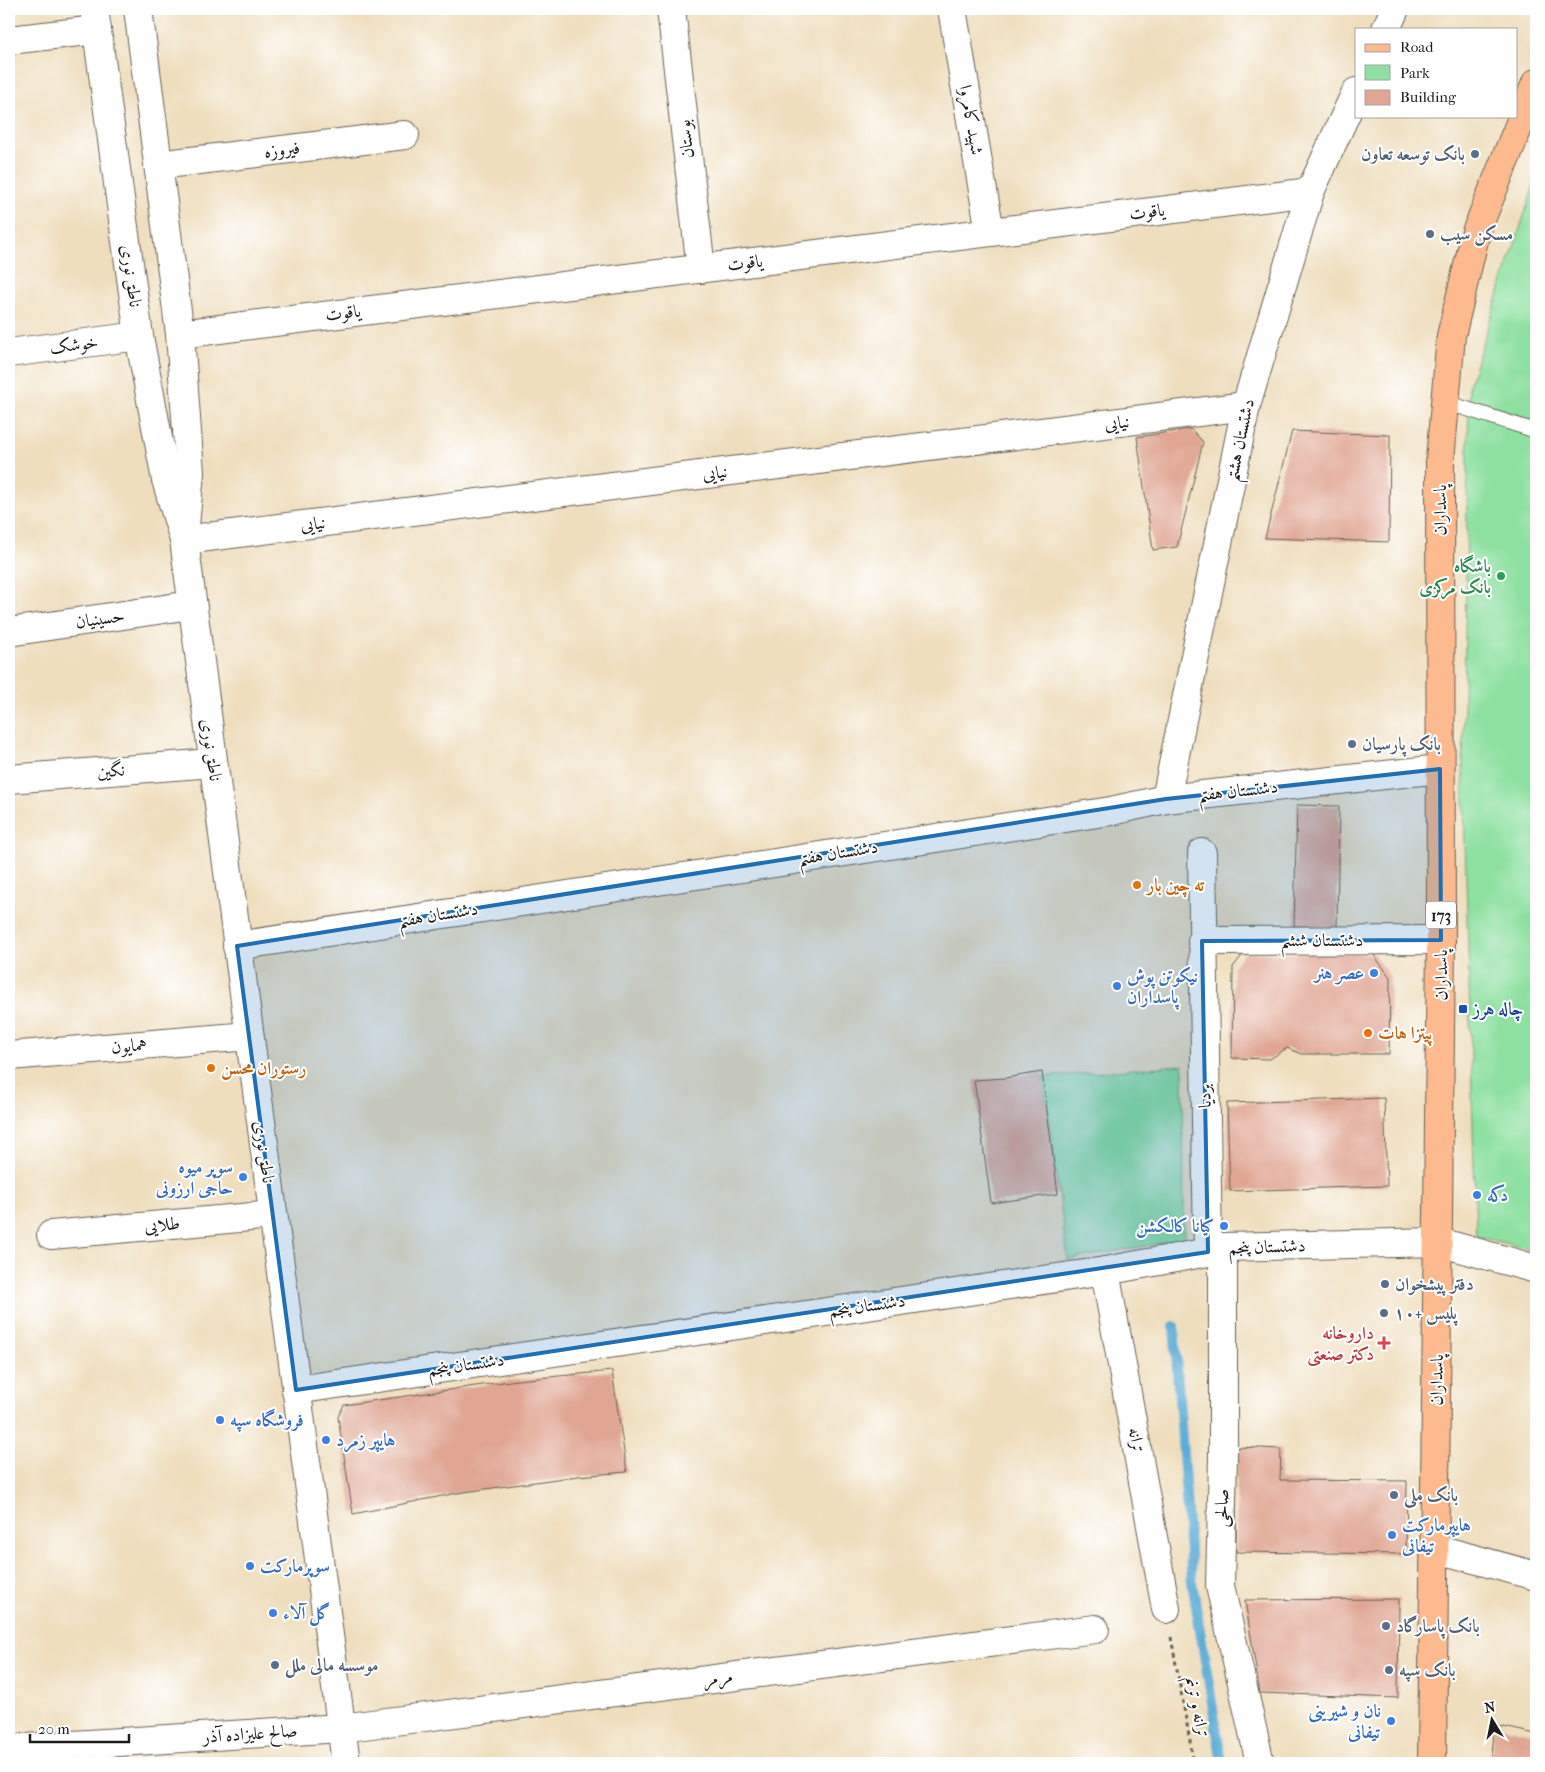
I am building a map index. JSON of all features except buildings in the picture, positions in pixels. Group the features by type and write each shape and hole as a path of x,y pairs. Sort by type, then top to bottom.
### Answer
{"main road":[{"name":"پاسداران","path":"1432,1763 1441,940 1440,460 1451,336 1476,232 1536,83"}],"street":[{"name":"ناطق نوری","path":"138,9 180,334 190,473 184,540"},
{"name":"بوستان","path":"671,9 700,269"},
{"name":"شهید کامروا","path":"952,9 990,232"},
{"path":"1386,28 1395,9"},
{"name":"ناطق نوری","path":"95,19 139,336 166,480 184,540 191,605 346,1763"},
{"path":"9,40 95,19"},
{"name":"دشتستان هشتم","path":"1166,799 1246,406 1310,192 1355,94"},
{"name":"فیروزه","path":"158,165 405,135"},
{"name":"یاقوت","path":"180,334 1310,192"},
{"name":"خوشک","path":"9,353 139,336"},
{"name":"نیایی","path":"184,540 1246,406"},
{"name":"حسینیان","path":"9,632 191,605"},
{"name":"نگین","path":"9,779 212,763"},
{"name":"دشتستان هفتم","path":"237,946 1111,811 1166,799 1440,769"},
{"name":"بردیا","path":"1202,853 1202,941 1215,1250"},
{"name":"دشتستان ششم","path":"1202,941 1441,940"},
{"name":"همایون","path":"9,1056 249,1036"},
{"name":"طلایی","path":"51,1235 273,1215"},
{"name":"دشتستان پنجم","path":"296,1390 1106,1271 1215,1250 1439,1242 1536,1269"},
{"name":"صالحی","path":"1215,1250 1223,1456 1220,1586 1260,1763"},
{"name":"ترانه","path":"1106,1271 1166,1609"},
{"path":"1434,1548 1536,1576"},
{"name":"مرمر","path":"341,1728 1095,1629"},
{"name":"صالح علیزاده آذر","path":"9,1749 341,1728"}],"lane":[{"path":"1445,402 1536,431"}],"path":[{"name":"ترانه و ترنم","path":"1174,1655 1194,1763"}],"highlighted area":[{"path":"1440,769 1441,940 1202,941 1208,1252 296,1390 237,946 1166,799"}],"green space":[{"name":"باشگاه بانک مرکزی","path":"1536,179 1536,1251 1476,1236 1463,768 1469,385"},
{"path":"1183,1065 1184,1239 1068,1260 1043,1077"}],"waterway":[{"path":"1174,1326 1192,1582 1222,1763"}],"place":[{"name":"بانک توسعه تعاون","path":"1475,154"},
{"name":"مسکن سیب","path":"1430,234"},
{"name":"باشگاه بانک مرکزی","path":"1501,576"},
{"name":"بانک پارسیان","path":"1352,744"},
{"name":"ته چین بار","path":"1137,885"},
{"name":"عصر هنر","path":"1374,973"},
{"name":"نیکوتن پوش پاسداران","path":"1117,986"},
{"name":"چاله هرز","path":"1463,1009"},
{"name":"پیتزا هات","path":"1368,1033"},
{"name":"رستوران محسن","path":"211,1068"},
{"name":"سوپر میوه حاجی ارزونی","path":"243,1177"},
{"name":"دکه","path":"1477,1195"},
{"name":"کیانا کالکشن","path":"1224,1226"},
{"name":"دفتر پیشخوان","path":"1385,1284"},
{"name":"پلیس +۱۰","path":"1384,1313"},
{"name":"داروخانه دکتر صنعتی","path":"1384,1343"},
{"name":"فروشگاه سپه","path":"220,1420"},
{"name":"هایپر زمرد","path":"326,1440"},
{"name":"بانک ملی","path":"1394,1495"},
{"name":"هایپرمارکت تیفانی","path":"1392,1535"},
{"name":"سوپرمارکت","path":"250,1566"},
{"name":"گل آلاء","path":"273,1613"},
{"name":"بانک پاسارگاد","path":"1386,1626"},
{"name":"موسسه مالی ملل","path":"275,1665"},
{"name":"بانک سپه","path":"1389,1670"},
{"name":"نان و شیرینی تیفانی","path":"1391,1721"}]}
